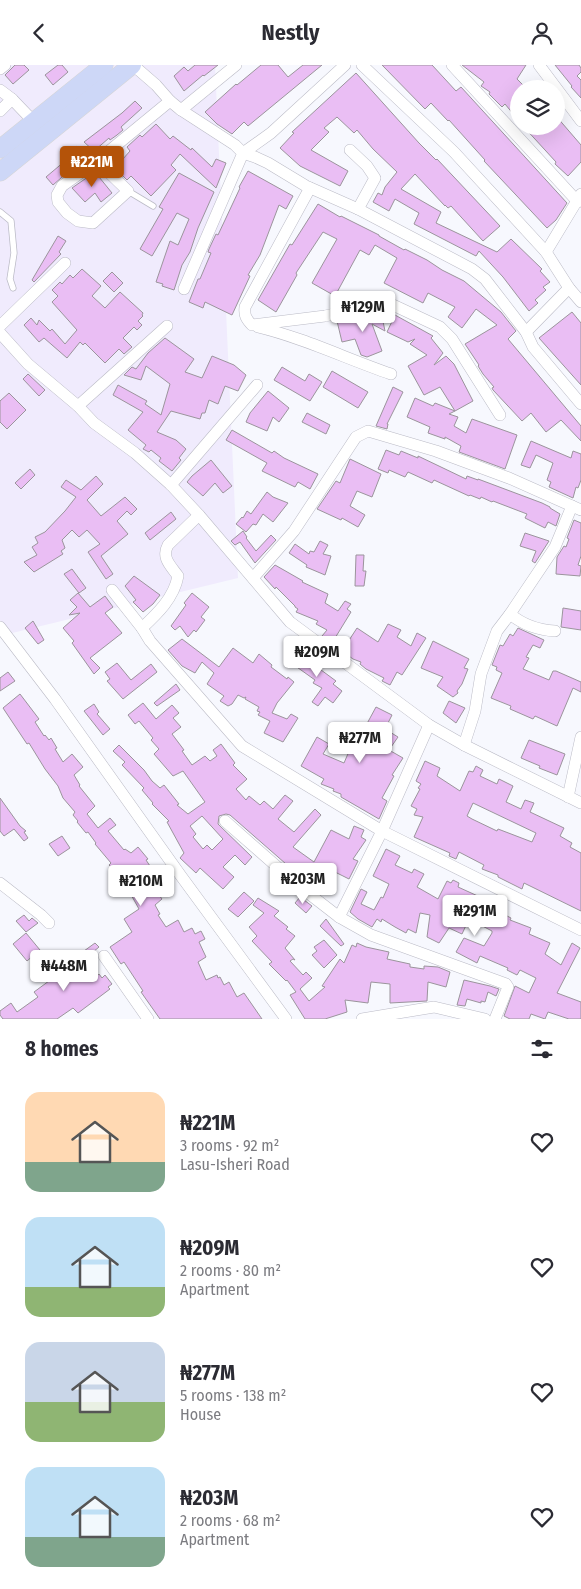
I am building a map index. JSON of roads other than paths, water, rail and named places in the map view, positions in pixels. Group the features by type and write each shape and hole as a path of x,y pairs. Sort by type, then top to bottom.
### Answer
{"main road":[{"path":"0,172 132,65"},
{"path":"0,149 101,66"}],"street":[{"path":"0,69 5,65"},
{"path":"132,65 156,85 180,111 235,145 243,153 268,163 310,188 358,209 472,269 485,279 526,332 533,347 581,404"},
{"path":"180,111 236,65"},
{"path":"184,289 243,153 271,133 345,65"},
{"path":"362,65 454,152 546,252 581,302"},
{"path":"452,65 579,198 546,252"},
{"path":"540,65 581,121"},
{"path":"0,90 12,99 34,122"},
{"path":"0,111 12,99"},
{"path":"97,161 128,191 93,223 78,221 67,213 58,202 57,195 62,186 97,161 170,101"},
{"path":"350,150 367,166 375,178 358,209"},
{"path":"310,188 245,307 246,319 252,325 282,332 360,363 391,373"},
{"path":"0,326 65,263"},
{"path":"526,332 570,287"},
{"path":"252,325 324,316 379,304 393,305 446,331 500,415"},
{"path":"78,406 167,326"},
{"path":"0,333 28,364 78,406 94,423 135,453 171,485 200,515 290,622 429,725 464,745 581,803"},
{"path":"171,485 257,385"},
{"path":"253,578 294,531 356,437 368,431 436,451 509,478 576,508 555,547 497,631 481,674 475,711 464,745"},
{"path":"142,629 163,608 177,585 178,576 165,557 165,550 200,515"},
{"path":"112,591 150,641 238,742 382,831 581,929"},
{"path":"510,614 526,624 547,631 555,631"},
{"path":"0,628 55,699 286,1019"},
{"path":"340,917 382,831 429,725"},
{"path":"568,797 581,737"},
{"path":"225,821 260,853 340,917 371,935 506,984 508,987 496,1019"},
{"path":"0,883 49,923"},
{"path":"104,956 148,1019"},
{"path":"362,1019 434,1007 486,1019"}],"lane":[{"path":"128,191 153,206"},
{"path":"0,212 12,221 14,253 10,279 13,288"}]}
